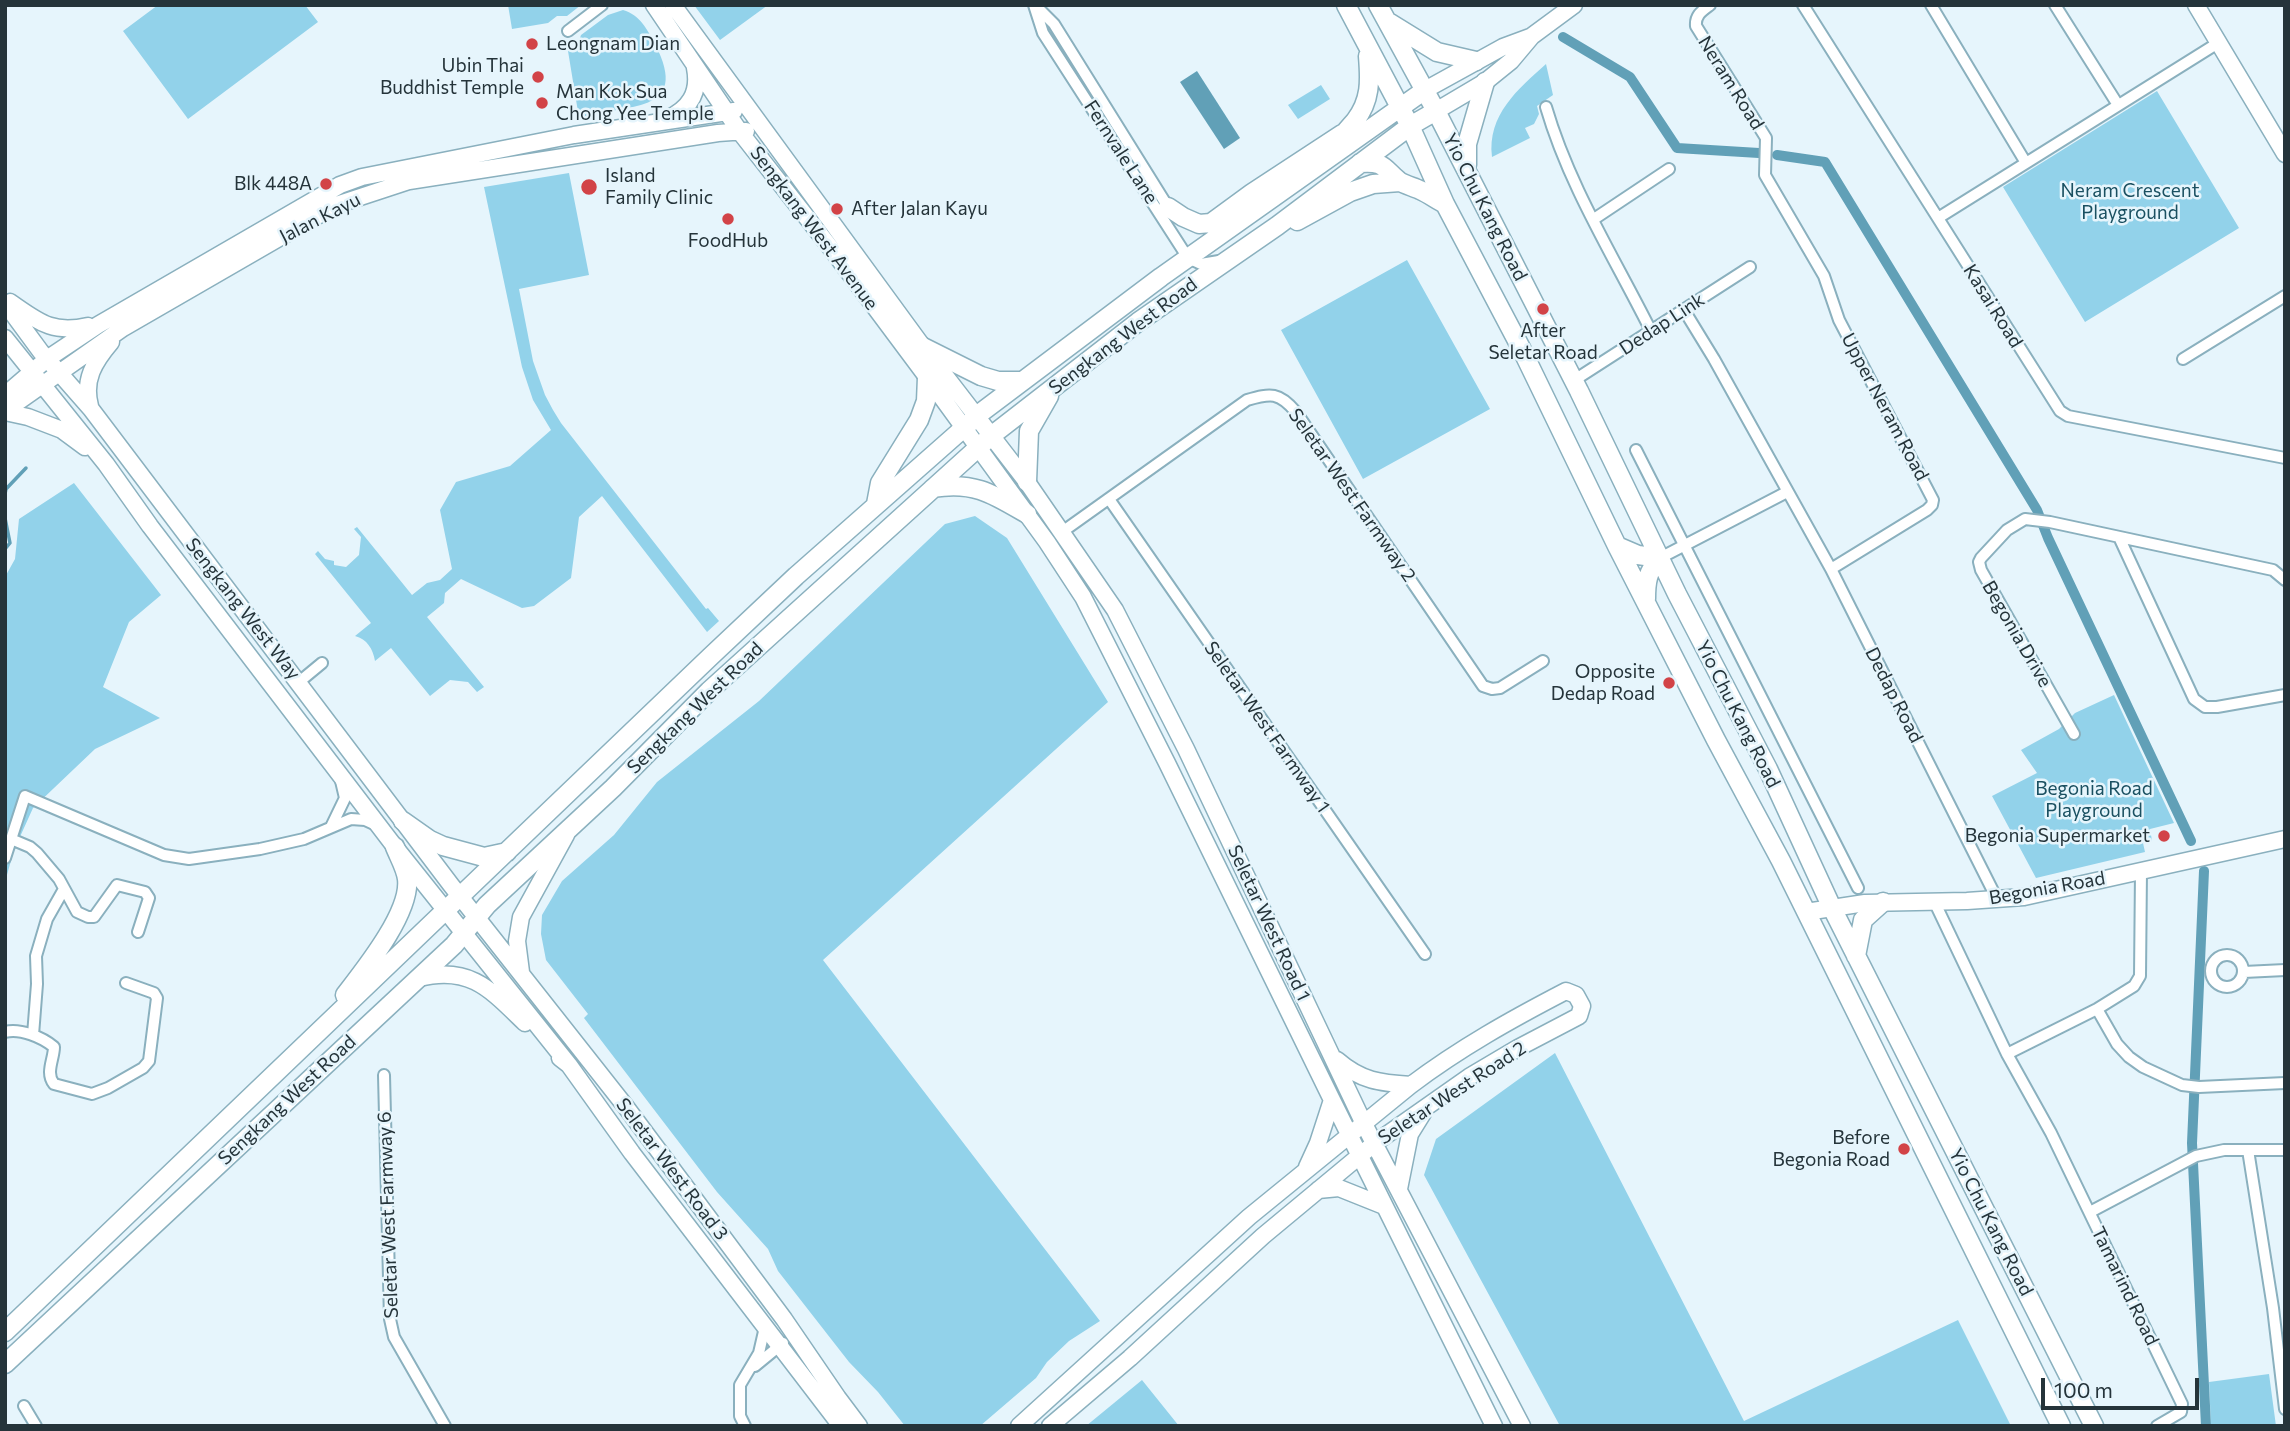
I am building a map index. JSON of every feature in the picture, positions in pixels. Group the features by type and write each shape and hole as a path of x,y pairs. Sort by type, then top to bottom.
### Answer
{"main road":[{"name":"Sengkang West Avenue","path":"654,5 740,132 927,377 970,422"},
{"name":"Sengkang West Avenue","path":"673,5 923,347 985,442"},
{"name":"Yio Chu Kang Road","path":"1346,5 1410,126 1445,204 1522,350 1617,546 1781,861 2061,1426"},
{"path":"1436,111 1485,82 1511,61 1532,36 1574,5"},
{"path":"2196,5 2285,154"},
{"path":"1383,13 1437,52 1476,61"},
{"name":"Yio Chu Kang Road","path":"1383,13 1436,111 1573,381 1768,769 1832,908 2094,1426"},
{"path":"1425,90 1503,47 1532,36"},
{"path":"1168,206 1183,218 1199,224 1211,223 1342,134 1354,121 1370,93 1367,48"},
{"path":"660,122 677,114 695,95 698,82 694,63"},
{"path":"1467,172 1467,144 1485,82"},
{"name":"Sengkang West Road","path":"5,1332 710,657 876,504 1021,381 1188,258 1425,90"},
{"name":"Jalan Kayu","path":"5,395 38,378 60,372 340,186 362,177 488,151 727,113 746,107"},
{"name":"Sengkang West Road","path":"5,1364 419,978 487,905 567,832 709,691 985,442 1139,322 1277,226 1410,126 1436,111"},
{"name":"Jalan Kayu","path":"5,412 38,378 47,359 98,324 337,205 408,181 718,132 762,128"},
{"path":"1329,159 1342,134"},
{"path":"1360,163 1382,165 1400,182"},
{"path":"1277,226 1299,221 1350,192 1373,184 1400,182 1445,204"},
{"path":"1168,206 1183,229 1197,235 1216,238"},
{"path":"5,301 55,329 70,330 98,324"},
{"name":"Sengkang West Way","path":"5,301 47,359 91,409 477,917"},
{"path":"91,409 87,387 93,365 123,328"},
{"name":"Sengkang West Way","path":"6,343 38,378 106,464 150,526 395,848 464,932"},
{"path":"923,347 981,376 998,381 1021,381"},
{"path":"876,504 880,483 914,429 926,401 927,377"},
{"path":"1027,482 1029,431 1055,387"},
{"path":"5,412 28,417 62,430 106,464"},
{"name":"Seletar West Road 1","path":"985,442 1027,482 1034,508 1068,527 1115,610 1181,737 1364,1124 1522,1426"},
{"name":"Seletar West Road 1","path":"985,442 1034,508 1083,597 1494,1426"},
{"path":"933,488 953,484 977,487 1034,508"},
{"path":"1617,546 1638,555 1660,558"},
{"path":"1646,599 1648,576 1652,566 1660,558"},
{"path":"403,821 430,841 443,846 484,856 507,852"},
{"path":"521,972 517,941 521,917 567,832"},
{"name":"Begonia Road","path":"1806,912 1882,902 2024,897 2285,839"},
{"path":"313,1037 365,969 400,911 406,894 407,877 395,848"},
{"path":"1856,956 1863,920 1882,902"},
{"name":"Seletar West Road 3","path":"477,917 618,1096 784,1319 859,1426"},
{"name":"Seletar West Road 3","path":"464,932 569,1065 632,1153 842,1426"},
{"name":"Seletar West Road 3","path":"419,978 436,974 477,981 496,994 569,1065"},
{"name":"Seletar West Road 2","path":"1019,1426 1249,1217 1412,1085 1502,1024 1566,990 1576,995 1582,1006 1579,1016 1469,1077 1375,1143 1263,1236 1130,1358 1050,1426"},
{"path":"1332,1056 1353,1073 1380,1083 1412,1085"},
{"path":"1304,1172 1318,1143 1332,1100"},
{"path":"1399,1189 1410,1134 1429,1105"},
{"path":"1318,1191 1339,1188 1384,1206"}],"street":[{"path":"568,31 602,5"},
{"name":"Fernvale Lane","path":"1034,5 1043,33 1168,206"},
{"name":"Neram Road","path":"1710,5 1699,13 1695,20 1696,26 1766,138 1765,175 1824,276"},
{"name":"Kasai Road","path":"1804,5 2060,411 2068,416 2285,458"},
{"path":"1931,5 2026,163"},
{"path":"2055,5 2118,105"},
{"path":"1938,218 2218,43"},
{"path":"1546,107 1556,140 1651,331"},
{"name":"Fernvale Lane","path":"1132,159 1188,258"},
{"path":"1594,219 1669,169"},
{"path":"1188,258 1207,264 1231,257"},
{"name":"Dedap Link","path":"1573,381 1750,267"},
{"name":"Upper Neram Road","path":"1824,276 1839,320 1933,500 1927,510 1831,569"},
{"path":"2183,359 2285,296"},
{"name":"Dedap Road","path":"1684,310 1831,569 1997,900"},
{"name":"Seletar West Farmway 2","path":"1068,527 1247,400 1276,395 1296,412 1483,686 1500,688 1544,661"},
{"name":"Yio Chu Kang Road","path":"1636,450 1858,888"},
{"path":"1660,558 1787,492"},
{"name":"Seletar West Farmway 1","path":"1109,499 1425,954"},
{"name":"Begonia Drive","path":"2074,734 1981,570 1979,562 2007,530 2025,519 2050,522 2273,570 2285,580"},
{"path":"2119,537 2194,699 2204,707 2217,707 2285,695"},
{"path":"299,682 322,663"},
{"path":"331,827 345,798 338,771"},
{"path":"5,858 25,796 163,855 189,859 285,844 351,819 365,820 381,828"},
{"path":"11,839 34,849 59,880 77,912 91,918 117,885 145,892 149,898 138,932"},
{"path":"2007,1054 2097,1009 2134,986 2140,976 2141,870"},
{"path":"33,1035 36,956 47,919 64,889"},
{"name":"Tamarind Road","path":"1934,901 2007,1054 2051,1133 2090,1212 2182,1404 2181,1412 2186,1425"},
{"path":"2244,972 2285,970"},
{"path":"5,1032 16,1031 33,1035 54,1046 50,1072 54,1084 92,1094 108,1088 128,1078 149,1061 157,998 154,993 126,984"},
{"path":"2097,1009 2117,1044 2143,1067 2194,1086 2285,1083"},
{"name":"Seletar West Farmway 6","path":"384,1075 390,1319 394,1337 446,1426"},
{"name":"Tamarind Road","path":"2090,1212 2191,1159 2224,1150 2285,1150"},
{"path":"2248,1150 2279,1307 2285,1409"},
{"path":"750,1370 788,1338 784,1319"},
{"path":"745,1426 740,1416 739,1391 742,1380 759,1353 765,1327"},
{"path":"24,1406 36,1426"},
{"path":"2157,1426 2181,1412"}],"green space":[{"path":"158,5 305,5 318,22 188,119 123,31"},
{"path":"508,5 581,5 567,16 557,16 548,23 512,29"},
{"path":"694,5 768,5 720,40"},
{"path":"623,10 638,19 649,33 664,67 665,84 659,95 648,102 579,118 568,51 578,44 581,35 608,15"},
{"path":"1546,64 1553,95 1537,106 1539,114 1534,124 1525,128 1530,138 1492,157 1494,128 1500,116 1515,93"},
{"path":"1321,85 1330,99 1298,119 1288,105"},
{"name":"Neram Crescent Playground","path":"2157,91 2239,228 2085,322 2003,187"},
{"path":"569,173 589,275 519,289 533,361 545,395 561,423 706,609 719,621 707,632 602,496 579,517 571,578 534,606 522,608 461,579 445,593 444,603 427,617 484,687 477,692 468,682 450,680 430,696 391,648 375,661 369,645 355,636 371,623 315,554 318,551 325,559 334,561 334,565 346,567 359,555 361,537 354,529 357,527 412,595 427,583 440,580 452,569 440,510 456,482 510,466 551,430 533,400 522,367 484,187"},
{"path":"1407,260 1490,409 1363,479 1281,330"},
{"path":"74,483 161,595 129,622 103,687 160,718 95,749 33,808 14,850 5,882 5,577 15,559 19,519"},
{"path":"975,516 1007,538 1108,702 823,960 1100,1321 1069,1341 1047,1362 1036,1378 980,1426 905,1426 849,1362 778,1271 768,1249 717,1192 584,1018 588,1014 546,960 541,934 542,915 562,881 614,835 657,782 759,701 945,524"},
{"name":"Begonia Road Playground","path":"2114,695 2174,823 2150,829 2152,841 2143,843 2145,852 2036,878 1992,796 2037,773 2021,750 2059,729 2075,713"},
{"path":"1555,1053 1744,1421 1958,1320 2011,1426 1560,1426 1424,1175 1436,1139"},
{"path":"2269,1374 2276,1426 2211,1426 2209,1382"},
{"path":"1142,1380 1179,1426 1086,1426"}],"shaded area":[{"path":"1197,71 1240,138 1224,149 1180,82"}],"waterway":[{"path":"1563,37 1630,77 1677,148 1759,153"},
{"path":"1777,155 1825,162 2037,510 2191,841"},
{"path":"5,494 6,489 26,468"},
{"path":"5,518 10,543 5,549"},
{"path":"2204,871 2192,1143 2206,1426"}],"place":[{"name":"Leongnam Dian","path":"532,44"},
{"name":"Ubin Thai Buddhist Temple","path":"538,77"},
{"name":"Man Kok Sua Chong Yee Temple","path":"542,103"},
{"name":"Blk 448A","path":"326,184"},
{"name":"Island Family Clinic","path":"589,187"},
{"name":"After Jalan Kayu","path":"837,209"},
{"name":"FoodHub","path":"728,219"},
{"name":"After Seletar Road","path":"1543,309"},
{"name":"Opposite Dedap Road","path":"1669,683"},
{"name":"Begonia Supermarket","path":"2164,836"},
{"name":"Before Begonia Road","path":"1904,1149"}]}
